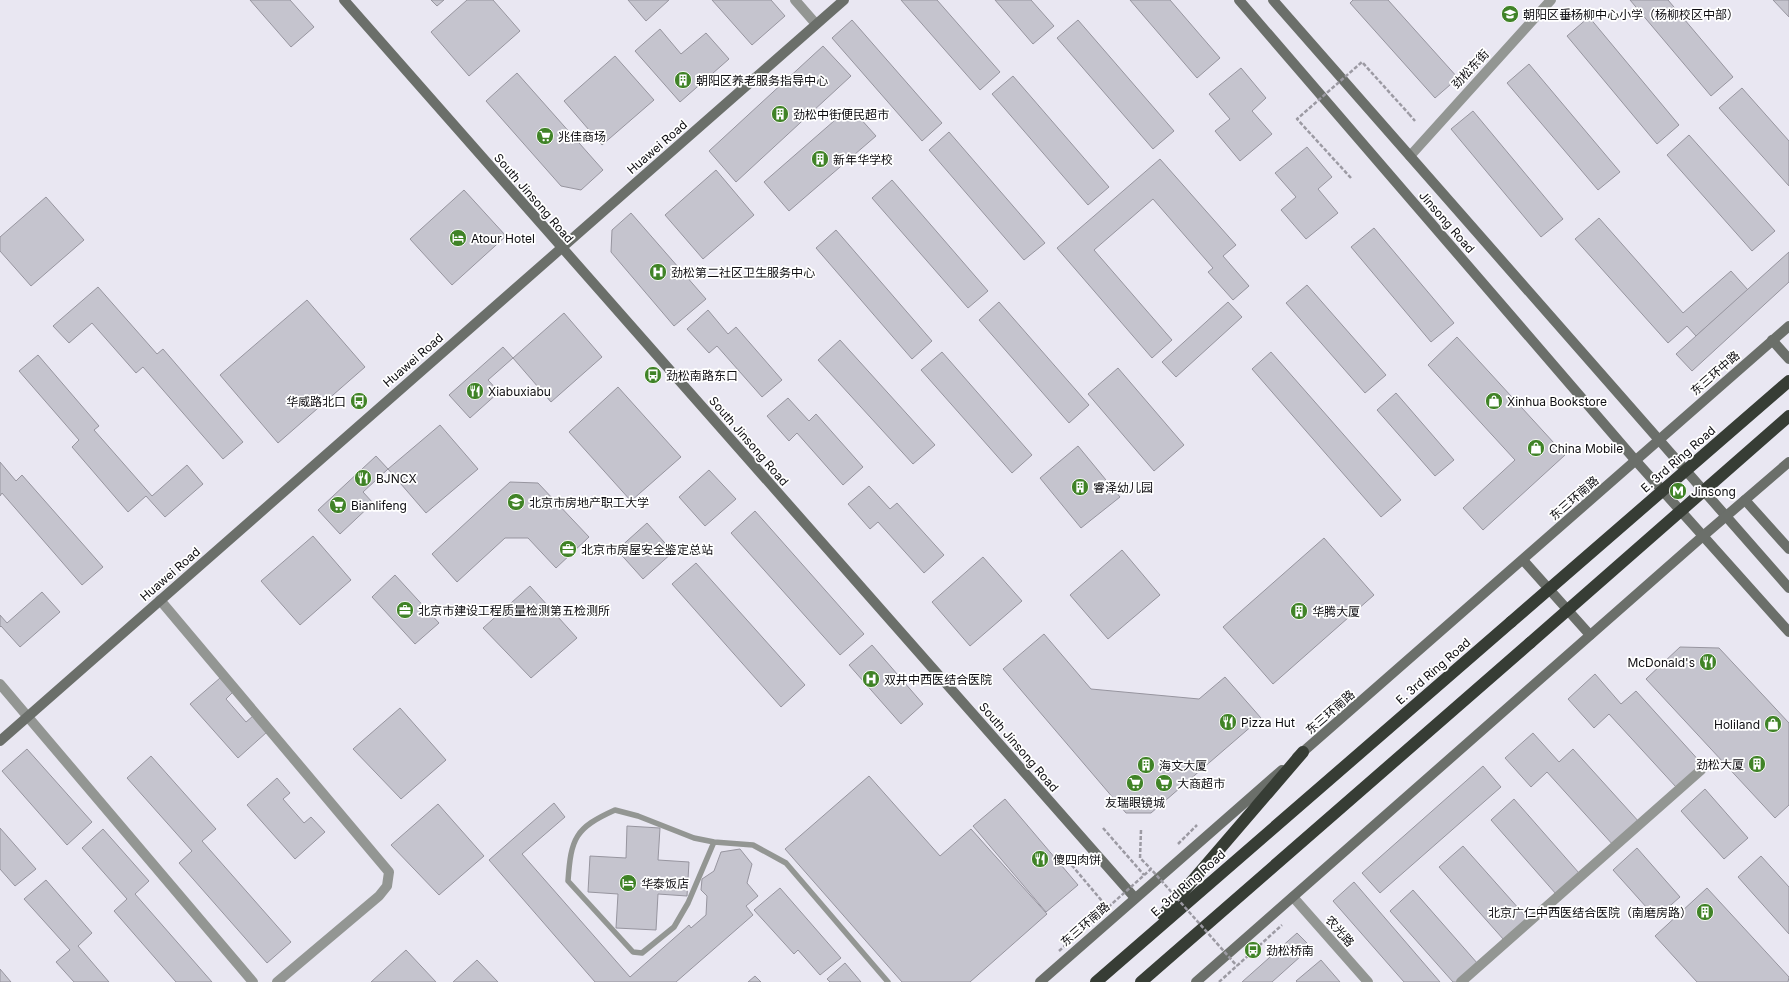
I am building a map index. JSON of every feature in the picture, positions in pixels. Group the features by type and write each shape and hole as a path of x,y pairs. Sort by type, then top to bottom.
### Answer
{"highway":[{"name":"E. 3rd Ring Road","path":"1096,982 1789,381"},
{"path":"1142,982 1789,416"},
{"path":"1135,947 1303,752"}],"street":[{"name":"South Jinsong Road","path":"344,0 1135,898"},
{"path":"795,0 816,24"},
{"name":"Huawei Road","path":"0,740 844,0"},
{"name":"Jinsong Road","path":"1239,0 1636,461 1789,632"},
{"name":"Jinsong Road","path":"1273,0 1789,588"},
{"name":"劲松东街","path":"1410,156 1551,0"},
{"name":"东三环中路","path":"1636,461 1789,326"},
{"path":"1772,340 1789,359"},
{"name":"东三环南路","path":"1040,982 1636,461"},
{"path":"1196,982 1789,462"},
{"path":"1745,500 1789,549"},
{"path":"1523,560 1590,635"},
{"path":"160,600 390,872 387,886 378,896 277,982"},
{"path":"0,684 253,982"},
{"path":"1461,982 1701,770"},
{"name":"农光路","path":"1293,897 1368,982"}],"lane":[{"path":"714,842 688,903 674,927 642,953 633,952 568,881 570,851 579,833 596,819 615,810 638,816 694,838 714,842 753,845 786,863 888,982"}],"path":[{"path":"1351,178 1297,119 1362,62 1415,121"},
{"path":"1177,845 1197,825"},
{"path":"1103,828 1144,876"},
{"path":"1141,830 1140,858 1236,966"},
{"path":"1064,856 1108,907"},
{"path":"1059,950 1156,864"},
{"path":"1219,982 1282,924"}],"building":[{"path":"250,0 290,0 314,27 291,47"},
{"path":"431,0 444,0 437,6"},
{"path":"467,0 493,0 520,31 469,76 431,32"},
{"path":"628,0 669,0 646,21"},
{"path":"712,0 771,0 785,16 752,45"},
{"path":"901,0 937,0 1000,72 980,90"},
{"path":"995,0 1031,0 1054,26 1033,44"},
{"path":"1130,0 1170,0 1220,58 1197,78"},
{"path":"1353,0 1388,0 1458,78 1435,98 1350,3"},
{"path":"1630,0 1668,0 1733,77 1711,96"},
{"path":"1773,0 1789,0 1789,17"},
{"path":"1589,17 1679,125 1657,144 1567,36"},
{"path":"852,20 942,123 922,141 832,38"},
{"path":"1078,20 1174,131 1153,149 1057,38"},
{"name":"朝阳区养老服务指导中心","path":"660,29 681,54 706,33 729,59 680,102 635,51"},
{"name":"劲松中街便民超市","path":"823,46 851,76 736,182 709,151"},
{"path":"615,56 654,100 602,145 564,101"},
{"path":"1529,64 1620,172 1598,190 1507,83"},
{"path":"1241,68 1266,98 1252,111 1272,134 1240,161 1215,131 1230,119 1209,94"},
{"name":"兆佳商场","path":"517,73 603,170 581,190 561,186 486,101"},
{"path":"1013,76 1109,187 1088,205 992,94"},
{"path":"1742,88 1789,141 1789,186 1719,108"},
{"name":"新年华学校","path":"850,107 876,136 789,211 764,182"},
{"path":"1473,111 1563,219 1541,237 1451,129"},
{"path":"949,132 1045,243 1024,260 929,150"},
{"path":"1689,135 1775,231 1752,251 1667,155"},
{"path":"1307,147 1332,177 1318,189 1338,213 1306,239 1281,210 1296,197 1275,173"},
{"path":"1160,159 1236,245 1223,256 1249,286 1233,300 1208,272 1213,268 1153,199 1094,250 1172,340 1152,358 1057,248"},
{"path":"716,170 754,215 703,259 665,215"},
{"path":"892,180 988,291 968,308 872,198"},
{"name":"Atour Hotel","path":"464,190 506,236 452,285 410,239"},
{"path":"46,197 84,240 31,286 0,251 0,237"},
{"name":"劲松第二社区卫生服务中心","path":"631,213 706,299 674,326 611,252 612,230"},
{"path":"1599,218 1683,313 1731,271 1748,290 1696,336 1687,326 1668,343 1575,239"},
{"path":"1374,228 1454,323 1431,342 1351,247"},
{"path":"836,230 932,341 912,359 816,248"},
{"path":"1789,252 1789,282 1692,371 1676,354"},
{"path":"1307,285 1386,375 1365,393 1286,303"},
{"path":"98,287 157,354 163,349 243,442 223,459 143,367 136,373 92,323 69,343 53,326"},
{"path":"307,300 365,367 278,443 220,375"},
{"path":"999,302 1089,405 1069,423 979,320"},
{"path":"1228,302 1242,317 1176,377 1162,362"},
{"path":"708,310 728,334 736,327 782,380 762,397 717,346 709,353 687,329"},
{"path":"564,313 602,357 551,402 513,358"},
{"path":"1457,337 1565,455 1483,530 1463,508 1515,460 1428,365"},
{"path":"840,340 935,445 913,464 818,360"},
{"path":"503,347 513,358 488,380 499,392 470,418 449,395"},
{"path":"942,352 1032,455 1012,473 921,370"},
{"path":"1271,352 1401,500 1381,517 1252,369"},
{"path":"38,355 99,426 94,430 152,496 187,465 203,484 165,517 146,496 128,512 72,447 79,440 19,371"},
{"path":"1118,368 1184,445 1154,471 1088,394"},
{"path":"618,387 681,457 631,501 569,432"},
{"path":"1396,393 1454,460 1435,476 1377,410"},
{"path":"788,398 809,421 816,414 863,467 843,485 797,433 789,441 767,416"},
{"path":"440,425 478,469 426,513 388,469"},
{"name":"睿泽幼儿园","path":"1078,446 1120,497 1081,528 1040,478"},
{"path":"376,456 388,469 363,492 373,503 340,534 318,510"},
{"path":"0,462 16,481 22,475 103,567 82,585 2,493 0,496"},
{"path":"709,470 736,499 705,526 679,497"},
{"path":"510,482 538,483 589,537 556,568 528,538 505,538 457,582 432,554"},
{"path":"869,486 890,509 897,503 944,555 924,573 878,522 870,529 848,504"},
{"path":"755,511 864,634 840,655 731,533"},
{"path":"647,523 673,552 643,579 617,550"},
{"path":"313,536 351,580 300,625 261,581"},
{"name":"华腾大厦","path":"1324,538 1374,595 1273,684 1223,627"},
{"path":"1122,550 1160,595 1108,639 1070,595"},
{"path":"983,557 1022,601 970,646 932,602"},
{"path":"696,563 805,685 781,707 672,584"},
{"name":"北京市建设工程质量检测第五检测所","path":"395,575 439,623 415,644 372,597"},
{"path":"530,586 577,638 531,678 483,628"},
{"path":"42,592 60,612 20,647 1,626 0,627 0,615 7,623"},
{"name":"海文大厦","path":"1044,634 1091,689 1199,699 1225,677 1261,718 1151,813 1126,813 1003,669"},
{"path":"872,645 923,704 901,724 849,665"},
{"name":"劲松大厦","path":"1680,647 1719,648 1789,723 1789,805 1775,818 1646,679"},
{"path":"1595,674 1621,704 1636,691 1702,764 1676,787 1609,714 1594,728 1568,699"},
{"path":"220,678 233,692 226,699 246,722 253,716 267,732 238,758 190,704"},
{"path":"400,708 446,760 401,799 353,749"},
{"path":"1533,733 1559,762 1573,749 1640,823 1614,846 1547,772 1531,787 1505,758"},
{"path":"27,749 92,822 67,845 2,771"},
{"path":"151,756 216,829 202,841 291,942 267,963 179,863 192,851 127,778"},
{"path":"1483,766 1501,787 1380,893 1362,873"},
{"path":"869,776 940,856 971,829 1047,914 970,982 902,982 785,849"},
{"path":"277,778 290,793 283,799 304,823 311,817 325,832 295,859 247,805"},
{"path":"1705,789 1748,838 1724,859 1681,811"},
{"path":"1005,799 1078,885 1046,912 973,826"},
{"path":"1514,799 1579,873 1556,894 1491,820"},
{"path":"554,803 565,817 522,854 630,977 689,925 691,928 706,915 707,896 701,890 702,879 714,871 721,852 740,849 752,864 747,883 758,896 746,906 753,915 676,982 595,982 489,860"},
{"path":"438,804 484,856 439,895 391,845"},
{"path":"627,826 660,828 658,860 689,862 687,896 658,894 656,930 616,928 618,894 588,892 590,856 626,858"},
{"path":"0,828 36,869 15,886 0,869"},
{"path":"103,829 149,881 135,894 212,982 176,982 114,911 127,899 82,848"},
{"path":"1463,846 1528,919 1504,940 1439,867"},
{"path":"1637,848 1680,897 1656,918 1613,870"},
{"path":"1761,856 1789,887 1789,934 1738,877"},
{"path":"46,880 92,933 78,946 109,982 74,982 56,962 70,950 24,899"},
{"path":"1354,882 1440,982 1404,982 1333,901"},
{"path":"780,888 841,958 820,975 798,950 794,954 754,910"},
{"name":"北京广仁中西医结合医院（南磨房路）","path":"1707,888 1789,977 1788,982 1697,982 1655,936"},
{"path":"1413,890 1478,964 1457,982 1453,982 1390,911"},
{"path":"1297,933 1311,947 1272,982 1242,982"},
{"path":"406,950 436,982 371,982"},
{"path":"477,960 498,982 453,982"},
{"path":"1321,960 1340,982 1296,981"},
{"path":"845,963 861,982 830,982 827,979"},
{"path":"0,969 11,982 0,982"},
{"path":"755,976 761,982 748,982"}],"place":[{"name":"朝阳区垂杨柳中心小学（杨柳校区中部）","path":"1510,14"},
{"name":"朝阳区养老服务指导中心","path":"683,80"},
{"name":"劲松中街便民超市","path":"780,114"},
{"name":"兆佳商场","path":"545,136"},
{"name":"新年华学校","path":"820,159"},
{"name":"Atour Hotel","path":"458,238"},
{"name":"劲松第二社区卫生服务中心","path":"658,272"},
{"name":"劲松南路东口","path":"653,375"},
{"name":"Xiabuxiabu","path":"475,391"},
{"name":"华威路北口","path":"359,401"},
{"name":"Xinhua Bookstore","path":"1494,401"},
{"name":"China Mobile","path":"1536,448"},
{"name":"BJNCX","path":"363,478"},
{"name":"睿泽幼儿园","path":"1080,487"},
{"name":"Jinsong","path":"1678,491"},
{"name":"北京市房地产职工大学","path":"516,502"},
{"name":"Bianlifeng","path":"338,505"},
{"name":"北京市房屋安全鉴定总站","path":"568,549"},
{"name":"北京市建设工程质量检测第五检测所","path":"405,610"},
{"name":"华腾大厦","path":"1299,611"},
{"name":"McDonald's","path":"1708,662"},
{"name":"双井中西医结合医院","path":"871,679"},
{"name":"Pizza Hut","path":"1228,722"},
{"name":"Holiland","path":"1773,724"},
{"name":"劲松大厦","path":"1757,764"},
{"name":"海文大厦","path":"1146,765"},
{"name":"友瑞眼镜城","path":"1135,783"},
{"name":"大商超市","path":"1164,783"},
{"name":"傻四肉饼","path":"1040,859"},
{"name":"华泰饭店","path":"628,883"},
{"name":"北京广仁中西医结合医院（南磨房路）","path":"1705,912"},
{"name":"劲松桥南","path":"1253,950"}]}
